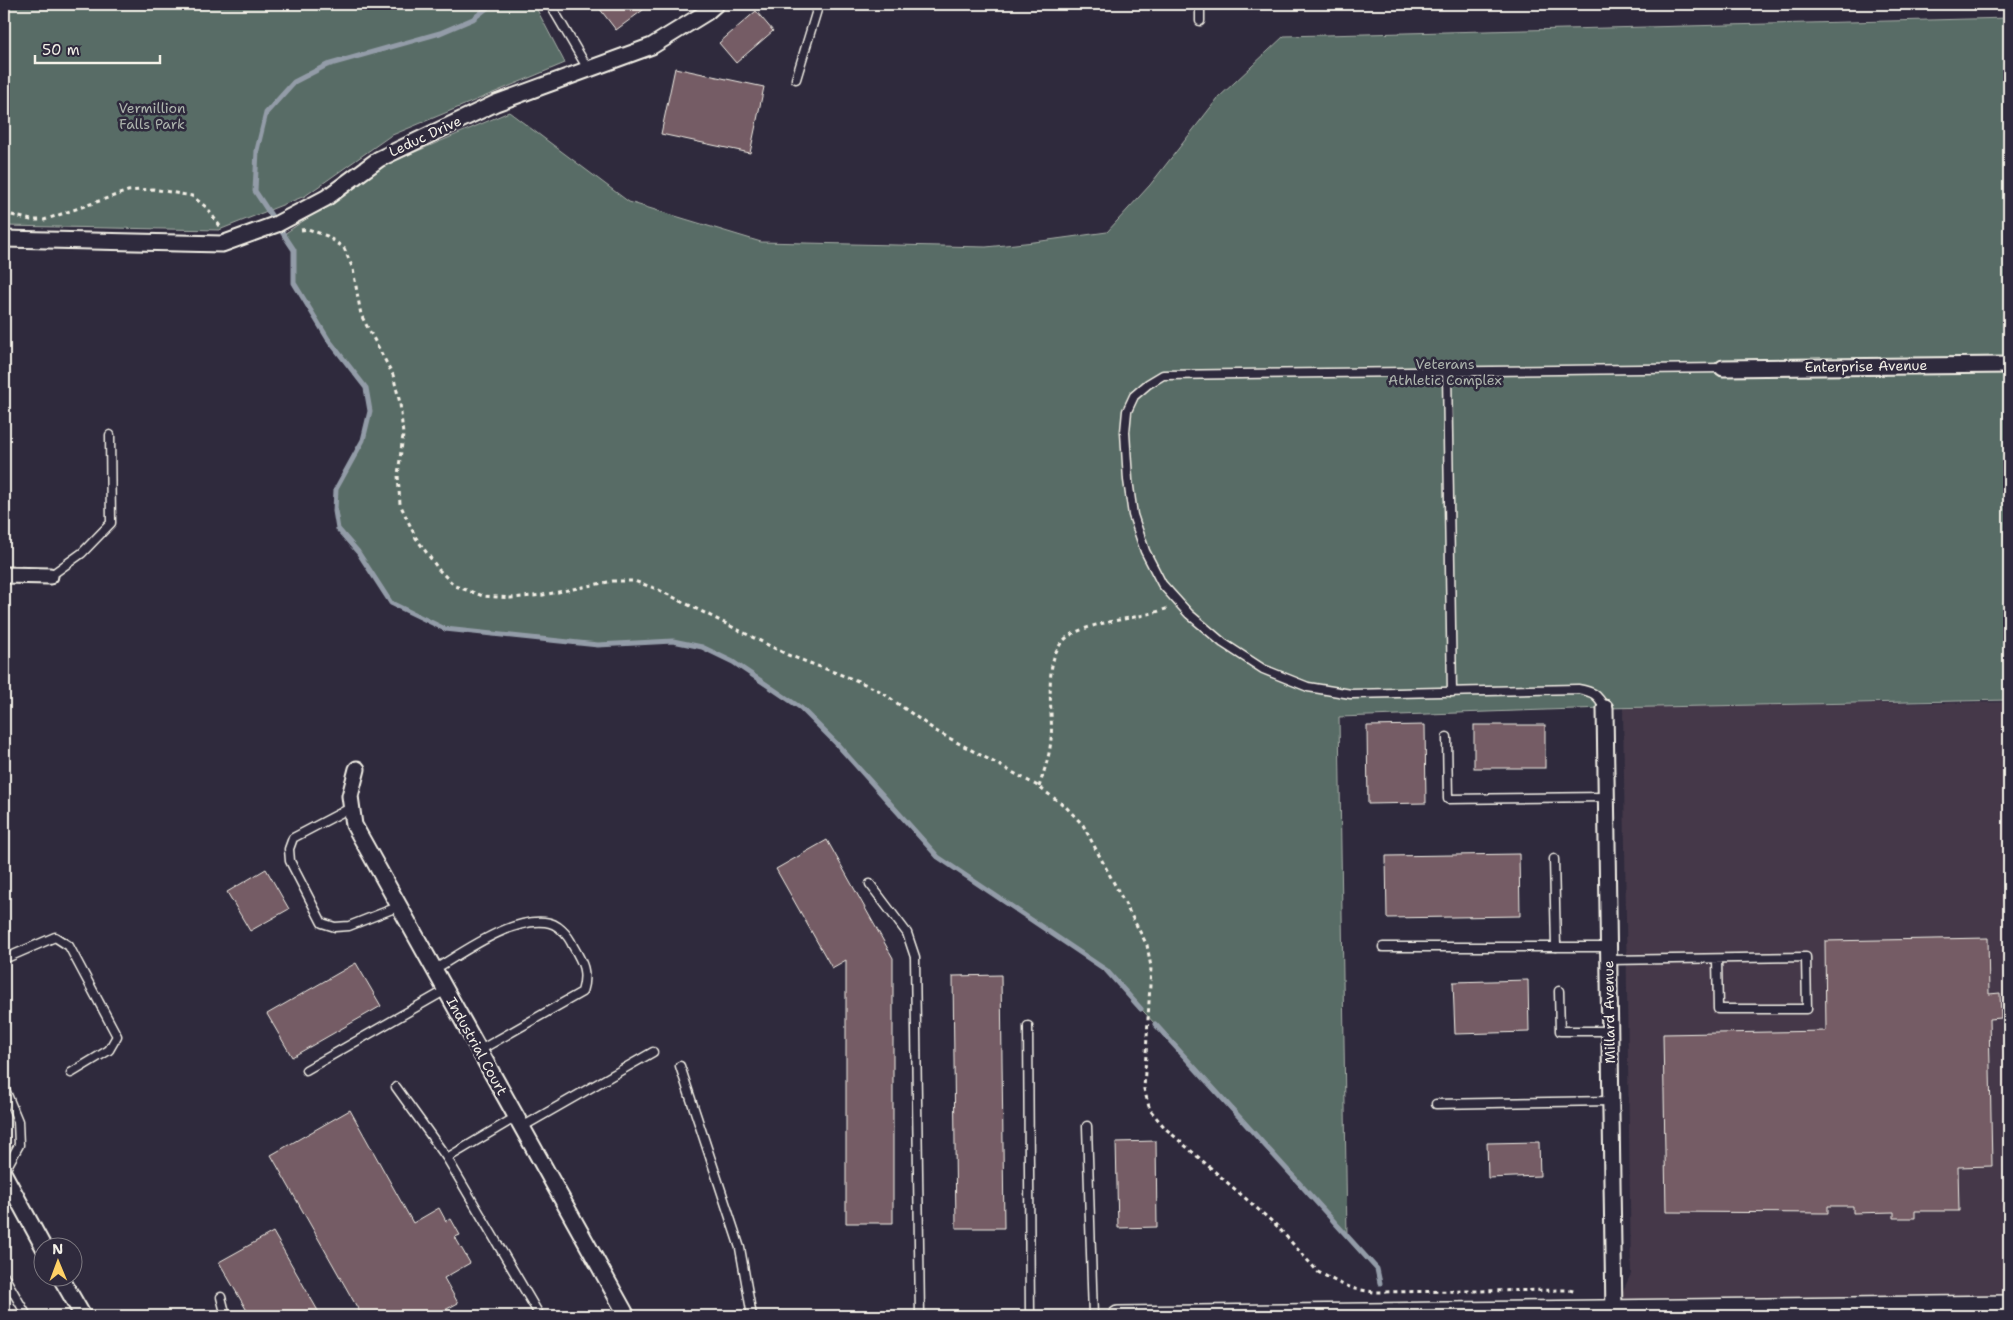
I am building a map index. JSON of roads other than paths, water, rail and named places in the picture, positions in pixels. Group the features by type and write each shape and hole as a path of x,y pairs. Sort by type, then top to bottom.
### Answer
{"street":[{"name":"Leduc Drive","path":"4,239 222,244 277,224 326,198 378,159 496,103 652,46 707,12 716,4"},
{"name":"Enterprise Avenue","path":"1723,368 2009,365"},
{"path":"4,575 50,576"},
{"name":"Millard Avenue","path":"1605,708 1614,1312"},
{"name":"Industrial Court","path":"357,769 350,796 354,825 627,1316"},
{"path":"4,1173 39,1238"},
{"path":"67,1288 83,1316"},
{"path":"1118,1316 1872,1311 2009,1305"}],"lane":[{"path":"550,4 588,69"},
{"path":"796,79 817,10 814,4"},
{"path":"1200,4 1200,20"},
{"path":"1605,708 1598,696 1578,689 1351,694 1308,687 1263,669 1223,643 1189,614 1162,584 1145,551 1133,515 1128,480 1125,432 1127,411 1134,396 1148,384 1164,375 1723,368"},
{"path":"1447,372 1452,692"},
{"path":"50,576 82,553 111,523 110,435"},
{"path":"1446,737 1448,799 1606,796"},
{"path":"352,806 294,838 289,849 290,861 322,923 334,927 349,926 400,906"},
{"path":"1554,859 1556,947"},
{"path":"870,884 907,933 915,957 920,1316"},
{"path":"434,969 480,942 514,926 547,922 567,934 584,965 586,980 582,992 480,1050"},
{"path":"4,959 55,937 69,946 117,1036 110,1050 71,1073"},
{"path":"1383,947 1556,947 1608,953 1716,959 1806,957 1807,1009 1718,1009 1716,959"},
{"path":"306,1070 446,990"},
{"path":"1559,992 1560,1031 1609,1031"},
{"path":"1028,1026 1030,1316"},
{"path":"447,1158 653,1052"},
{"path":"680,1066 740,1248 752,1316"},
{"path":"4,1087 18,1121 18,1145 4,1173"},
{"path":"396,1087 447,1158 540,1316"},
{"path":"1436,1104 1611,1101"},
{"path":"1087,1126 1093,1316"},
{"path":"4,1276 27,1316"},
{"path":"221,1297 226,1316"}],"waterway":[{"path":"492,4 473,19 440,33 327,65 294,82 266,113 257,150 255,191 294,250 294,283 328,339 366,388 370,411 363,440 336,489 335,511 338,529 358,552 391,603 445,629 598,645 673,641 702,647 733,662 801,708 836,743 938,857 1106,970 1141,1009"},
{"path":"1155,1024 1377,1269 1380,1283"}],"park label":[{"name":"Vermillion Falls Park","path":"152,116"},
{"name":"Veterans Athletic Complex","path":"1445,372"}]}
